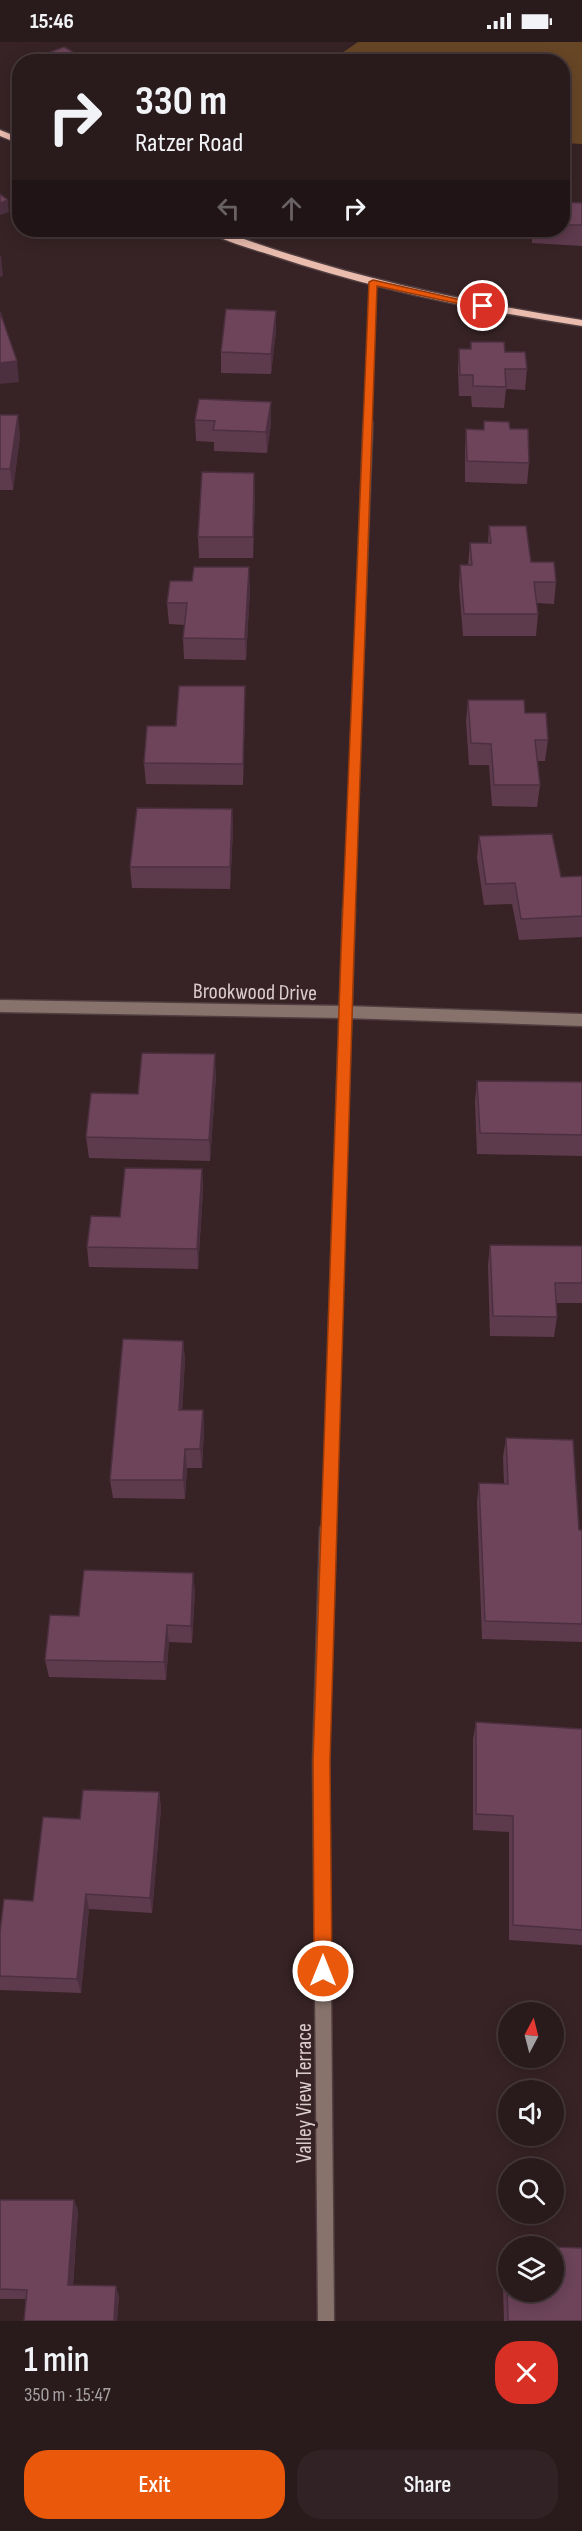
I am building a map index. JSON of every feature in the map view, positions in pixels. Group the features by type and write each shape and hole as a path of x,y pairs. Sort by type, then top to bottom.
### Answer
{"main road":[{"path":"231,237 301,263 373,282 464,303 582,322"}],"street":[{"name":"Valley View Terrace","path":"326,2321 321,1761 345,1012 373,282"},
{"name":"Brookwood Drive","path":"0,1006 345,1012 582,1020"}],"shaded area":[{"path":"358,42 582,42 582,144 570,143 570,54 342,53"}],"building":[{"path":"64,47 77,54 45,54"},
{"path":"0,194 8,200 0,203"},
{"path":"570,202 582,203 582,225 570,225"},
{"path":"226,309 276,311 271,354 221,352"},
{"path":"0,312 17,361 0,363"},
{"path":"471,342 504,342 505,352 525,352 527,369 505,369 506,387 473,386 473,375 460,375 459,349 471,349"},
{"path":"199,399 271,402 266,432 213,430 215,421 195,420"},
{"path":"0,415 18,415 10,469 0,469"},
{"path":"484,421 509,422 510,429 528,429 529,463 467,461 466,429 484,430"},
{"path":"202,472 254,473 253,537 198,537"},
{"path":"489,526 526,526 531,562 554,562 556,582 534,582 538,614 464,614 460,565 472,565 470,543 491,543"},
{"path":"194,567 249,567 245,639 183,638 187,603 167,603 170,581 192,581"},
{"path":"179,686 245,686 243,764 144,763 147,726 176,726"},
{"path":"468,700 524,700 525,713 546,713 548,740 535,740 540,785 494,785 491,744 471,743"},
{"path":"137,808 232,809 230,867 130,867"},
{"path":"552,834 561,877 582,876 582,916 521,919 515,883 486,884 479,836"},
{"path":"142,1053 215,1054 209,1140 86,1137 91,1093 138,1094"},
{"path":"477,1081 582,1082 582,1135 480,1133"},
{"path":"125,1168 202,1169 197,1249 87,1247 91,1216 120,1217"},
{"path":"490,1245 582,1246 582,1283 555,1283 557,1317 493,1316"},
{"path":"123,1339 183,1341 179,1410 203,1410 200,1449 185,1449 183,1480 110,1480"},
{"path":"506,1438 573,1440 579,1530 582,1530 582,1624 485,1621 479,1483 508,1484"},
{"path":"84,1570 193,1573 191,1626 167,1625 164,1662 45,1660 50,1615 79,1616"},
{"path":"476,1722 582,1729 582,1930 513,1925 513,1816 476,1814"},
{"path":"83,1790 159,1792 150,1898 86,1894 77,1979 0,1976 0,1932 4,1899 33,1901 43,1817 80,1819"},
{"path":"0,2200 74,2200 68,2285 116,2286 114,2321 24,2321 27,2290 0,2289"},
{"path":"564,2247 582,2248 582,2321 508,2321 507,2302 564,2302"}],"route":[{"path":"323,1971 321,1761 373,282 483,306"}]}
